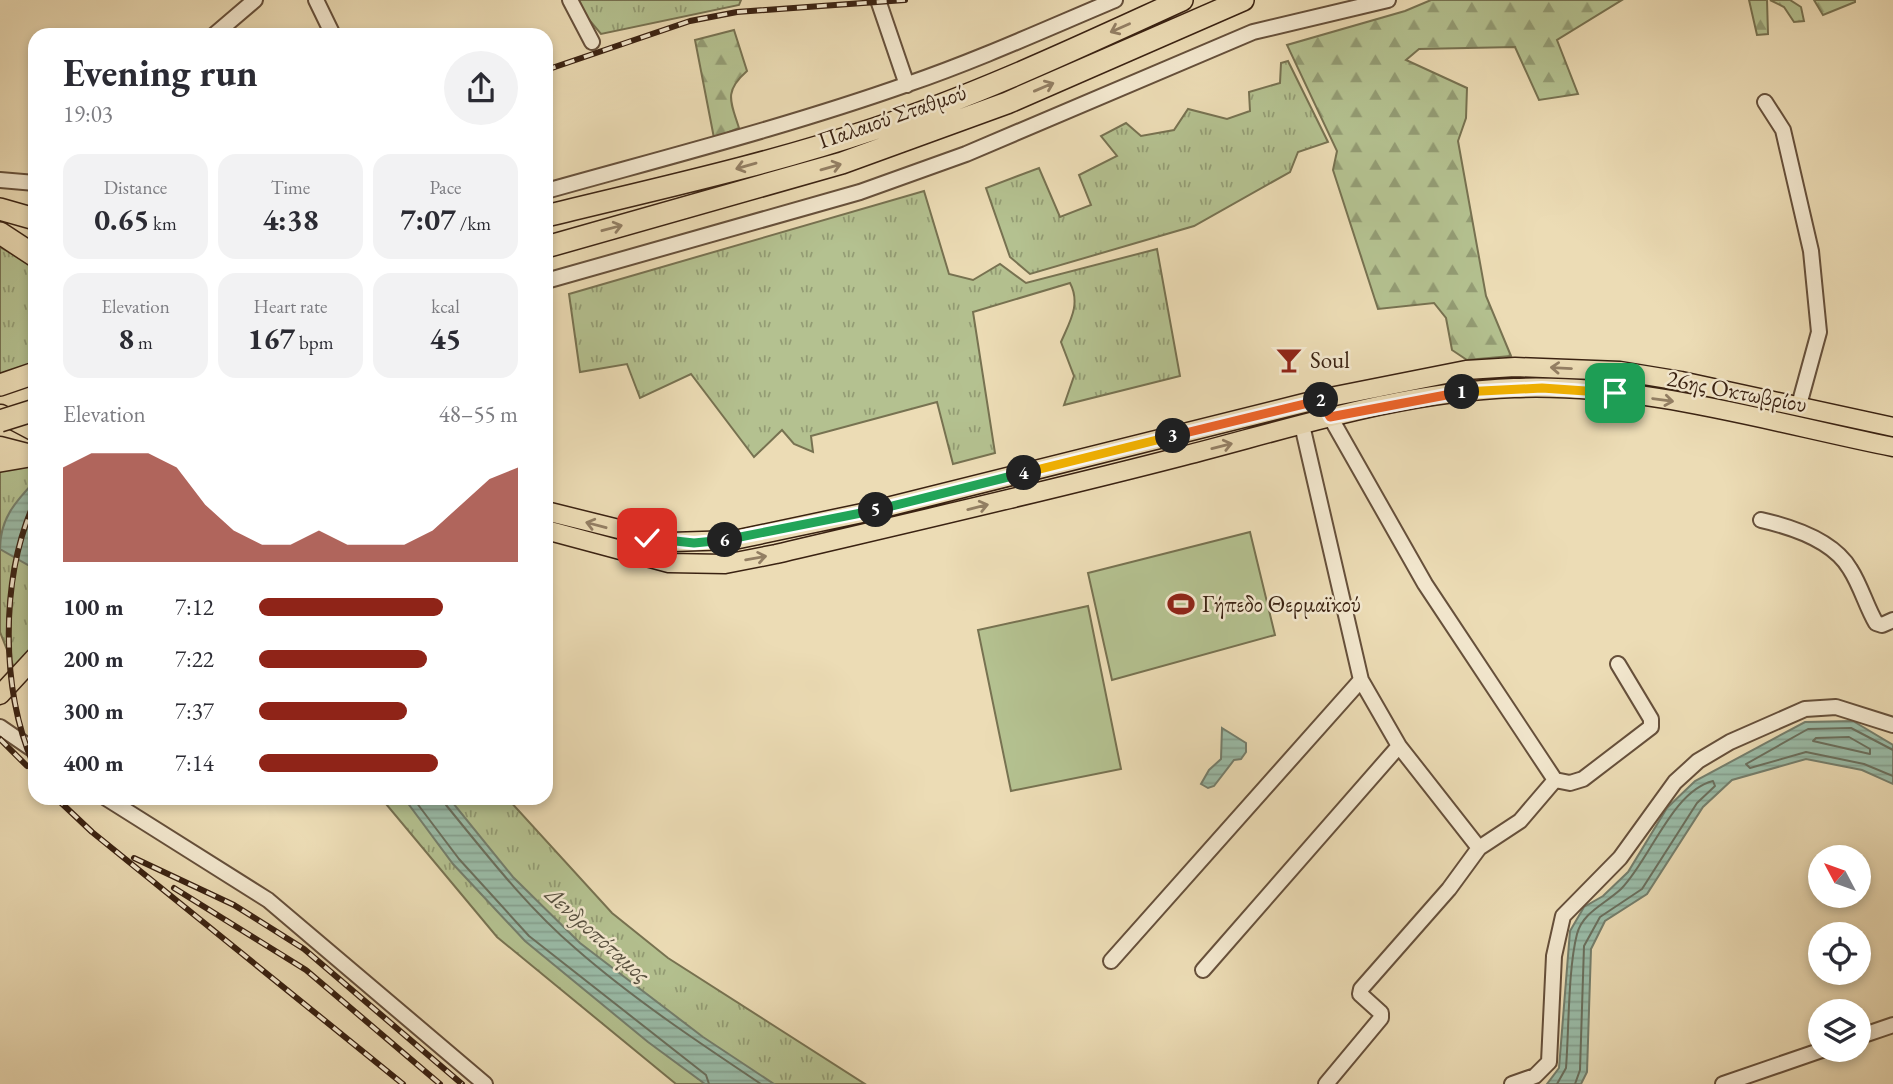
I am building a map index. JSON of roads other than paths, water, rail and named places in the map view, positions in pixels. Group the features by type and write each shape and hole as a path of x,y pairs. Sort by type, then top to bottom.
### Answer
{"highway":[{"name":"Παλαιού Σταθμού","path":"553,214 705,177 874,129 1002,82 1182,0"},
{"name":"Παλαιού Σταθμού","path":"553,245 842,163 1007,103 1243,0"},
{"path":"0,209 28,217"},
{"path":"0,233 28,251"},
{"path":"0,385 28,374"},
{"path":"0,421 28,412"},
{"path":"0,461 28,456"}],"main road":[{"name":"26ης Οκτωβρίου","path":"553,512 671,542 734,540 867,512 1320,399 1466,370 1548,367 1620,371 1799,405 1893,427"},
{"name":"26ης Οκτωβρίου","path":"553,532 669,564 724,564 927,519 1330,417 1454,393 1514,388 1563,388 1678,402 1893,447"},
{"path":"0,413 28,428"},
{"path":"0,446 28,453"},
{"path":"0,695 28,665"}],"street":[{"path":"222,28 255,0"},
{"path":"316,0 330,28"},
{"path":"570,0 592,41"},
{"path":"878,0 907,85"},
{"path":"553,189 765,131 907,85 980,58 1115,0"},
{"path":"553,279 860,192 966,154 1253,33 1388,0"},
{"path":"1765,102 1783,130 1811,251 1819,332 1799,405"},
{"path":"0,180 28,182"},
{"path":"1320,399 1425,584 1555,780 1570,783 1583,779 1651,727 1651,719 1618,664"},
{"path":"1303,425 1361,680 1399,746 1479,848"},
{"path":"1761,520 1790,527 1825,545 1849,566 1876,623 1882,625 1893,620"},
{"path":"1111,961 1361,680"},
{"path":"1512,1084 1535,1076 1549,1062 1554,956 1563,916 1620,858 1651,811 1681,776 1730,742 1805,709 1836,706 1893,725"},
{"path":"0,727 28,746"},
{"path":"1203,970 1399,746"},
{"path":"1326,1084 1381,1018 1381,1013 1360,994 1361,989 1449,889 1479,848 1520,821 1555,780"},
{"path":"117,805 268,900 485,1084"},
{"path":"1871,1033 1893,1025"},
{"path":"1723,1084 1808,1055"}],"water":[{"path":"28,488 28,565 0,549 6,520"},
{"path":"1853,721 1893,745 1893,784 1862,770 1806,759 1732,780 1703,807 1647,894 1605,921 1591,949 1587,1072 1581,1084 1547,1084 1559,1068 1570,931 1584,907 1603,896 1628,872 1667,808 1695,781 1805,722"},
{"path":"1222,728 1246,743 1246,752 1241,759 1234,760 1214,786 1208,788 1201,784 1209,770 1221,759"},
{"path":"409,805 455,805 513,877 580,943 703,1037 774,1084 705,1084 648,1042 525,941 453,864"}],"railway":[{"path":"553,68 690,21 737,12 905,0"},
{"path":"28,520 15,564 9,634 15,704 28,748"},
{"path":"0,739 27,766"},
{"path":"63,805 92,832 403,1084"},
{"path":"134,858 234,905 304,949 462,1084"},
{"path":"174,888 306,970 440,1084"}],"place":[{"name":"Soul","path":"1289,360"},
{"name":"Γήπεδο Θερμαϊκού","path":"1181,604"}],"water label":[{"name":"Δενδροπόταμος","path":"598,934"}]}
